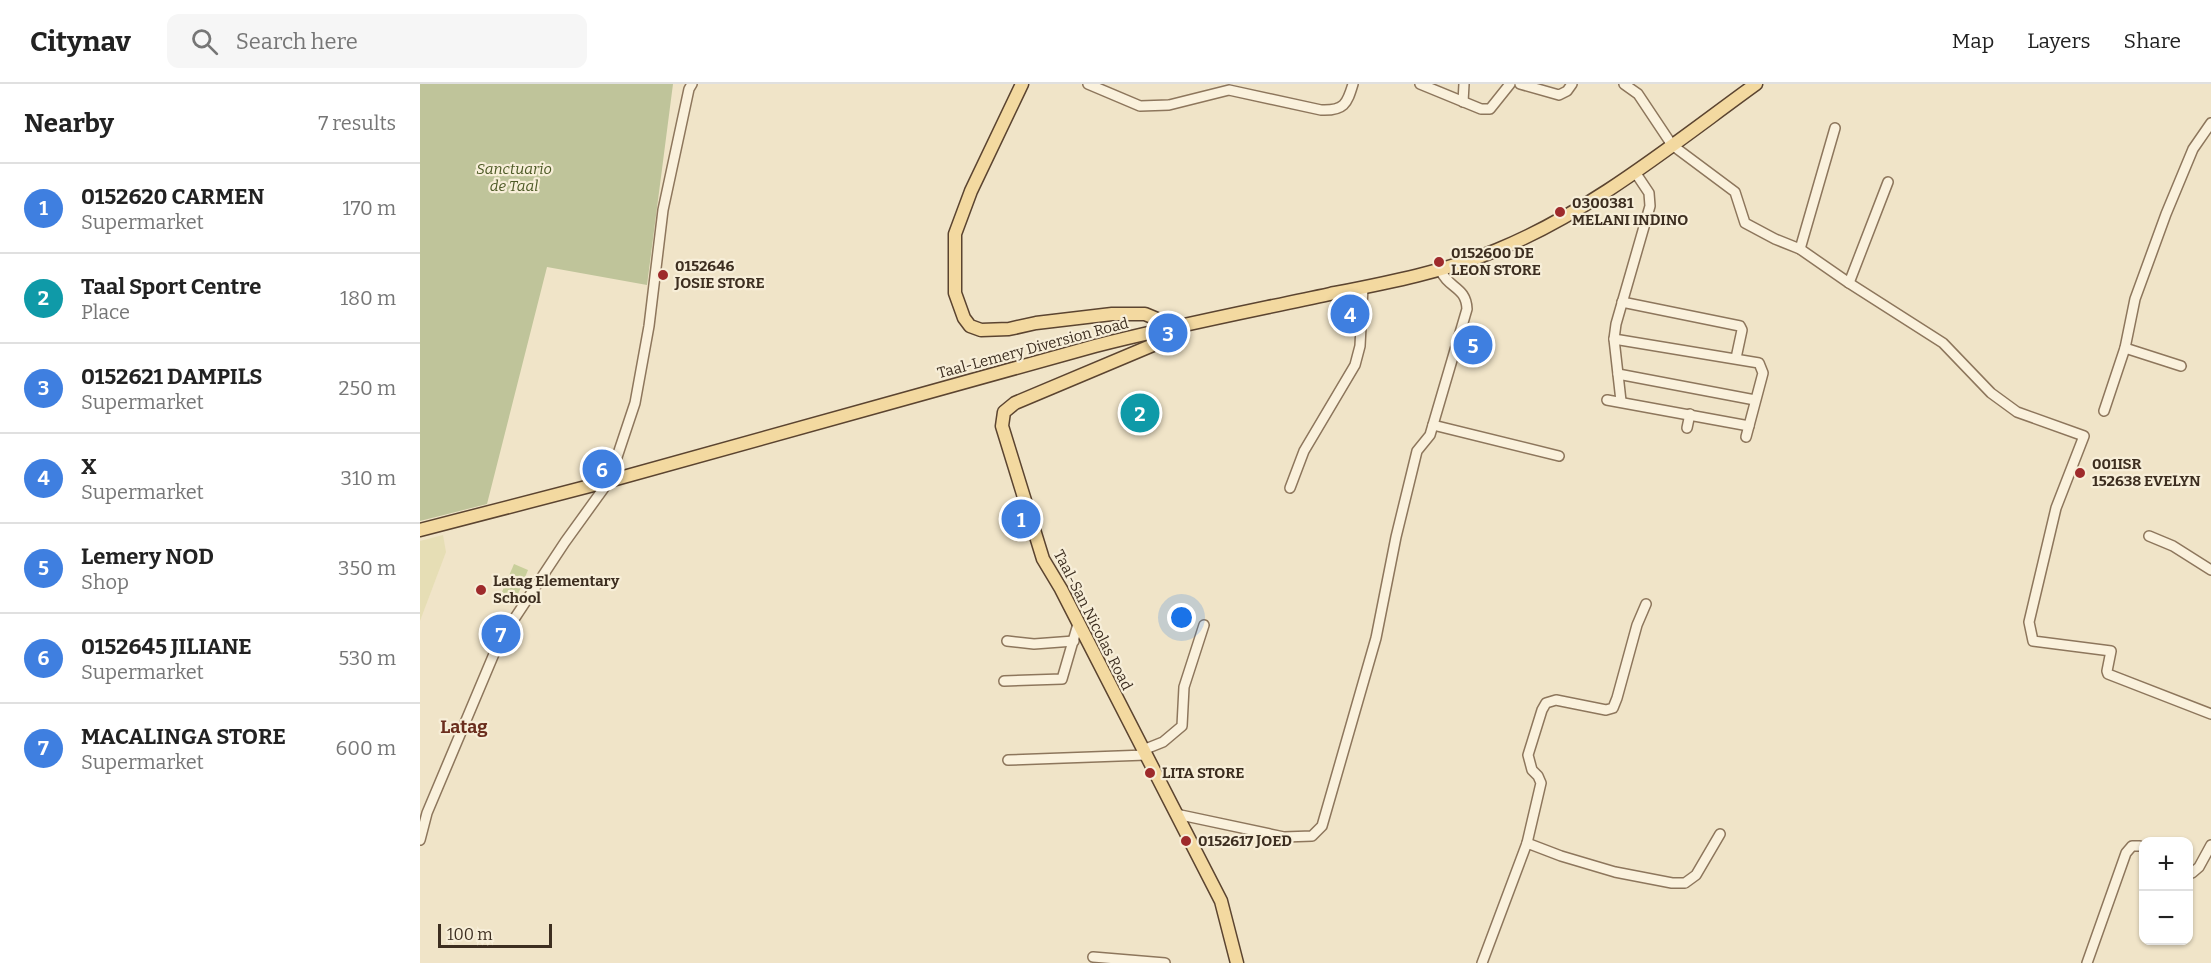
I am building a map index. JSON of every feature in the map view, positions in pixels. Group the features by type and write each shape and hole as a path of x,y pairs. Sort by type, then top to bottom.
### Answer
{"main road":[{"path":"1022,84 971,191 955,234 955,292 964,318 970,326 981,330 1009,329 1036,322 1094,316 1145,314 1157,319 1162,329"},
{"name":"Taal-Lemery Diversion Road","path":"420,530 609,481 1162,329 1363,287 1470,260 1519,240 1586,204 1635,172 1756,84"},
{"name":"Taal-San Nicolas Road","path":"1162,329 1160,341 1153,345 1015,403 1004,412 1002,418 1004,436 1043,559 1221,901 1237,963"}],"street":[{"path":"420,840 427,813 499,642 609,481 635,403 649,327 663,210 686,100 692,84"},
{"path":"1088,84 1140,106 1169,105 1229,90 1334,111 1347,101 1353,84"},
{"path":"1420,84 1481,109 1490,109 1510,84"},
{"path":"1463,102 1464,84"},
{"path":"1520,84 1558,95 1567,91 1572,84"},
{"path":"1624,84 1638,94 1672,145 1735,192 1745,223 1800,249 1943,343 1991,393 2018,412 2084,436 2056,508 2029,622 2033,641 2112,651 2108,674 2211,714"},
{"path":"2104,411 2125,348 2136,298 2166,214 2193,149 2211,123"},
{"path":"1800,249 1836,128"},
{"path":"1621,401 1614,339 1616,324 1650,206 1649,193 1635,172"},
{"path":"1849,283 1887,182"},
{"path":"1176,814 1284,837 1312,836 1322,826 1376,638 1396,537 1417,451 1427,441 1433,425 1467,309 1467,300 1444,279 1440,269"},
{"path":"1290,489 1304,451 1355,365 1360,346 1363,287"},
{"path":"1622,302 1740,326 1742,330 1736,358"},
{"path":"1614,339 1755,361 1761,365 1763,373 1746,437"},
{"path":"2125,348 2181,366"},
{"path":"1618,374 1755,400"},
{"path":"1607,400 1749,426"},
{"path":"1687,428 1690,414"},
{"path":"1433,425 1559,456"},
{"path":"2149,536 2173,546 2211,570"},
{"path":"1482,963 1527,843 1541,783 1532,770 1528,755 1542,710 1546,703 1556,700 1606,710 1613,708 1637,625 1646,604"},
{"path":"1004,681 1062,679 1078,624"},
{"path":"1008,760 1144,753 1163,742 1182,726 1185,687 1204,625"},
{"path":"1007,641 1034,644 1074,641"},
{"path":"1527,843 1615,872 1672,883 1685,883 1696,875 1720,834"},
{"path":"2193,872 2199,867 2211,845"},
{"path":"2087,963 2126,853 2132,846 2139,846"},
{"path":"1093,957 1165,963"}],"shaded area":[{"path":"443,535 446,552 420,621 420,541"}],"green space":[{"name":"Sanctuario de Taal","path":"420,84 673,84 647,285 547,267 487,504 420,521"},
{"path":"514,564 528,570 516,599 502,592"}],"place":[{"name":"0300381 MELANI INDINO","path":"1560,212"},
{"name":"0152600 DE LEON STORE","path":"1439,262"},
{"name":"0152646 JOSIE STORE","path":"663,275"},
{"name":"X","path":"1350,314"},
{"name":"0152621 DAMPILS","path":"1168,333"},
{"name":"Lemery NOD","path":"1473,345"},
{"name":"Taal Sport Centre","path":"1140,413"},
{"name":"0152645 JILIANE","path":"602,469"},
{"name":"001ISR 152638 EVELYN","path":"2080,473"},
{"name":"0152620 CARMEN","path":"1021,519"},
{"name":"Latag Elementary School","path":"481,590"},
{"name":"MACALINGA STORE","path":"501,634"},
{"name":"LITA STORE","path":"1150,773"},
{"name":"0152617 JOED","path":"1186,841"}],"district":[{"name":"Latag","path":"464,727"}]}
